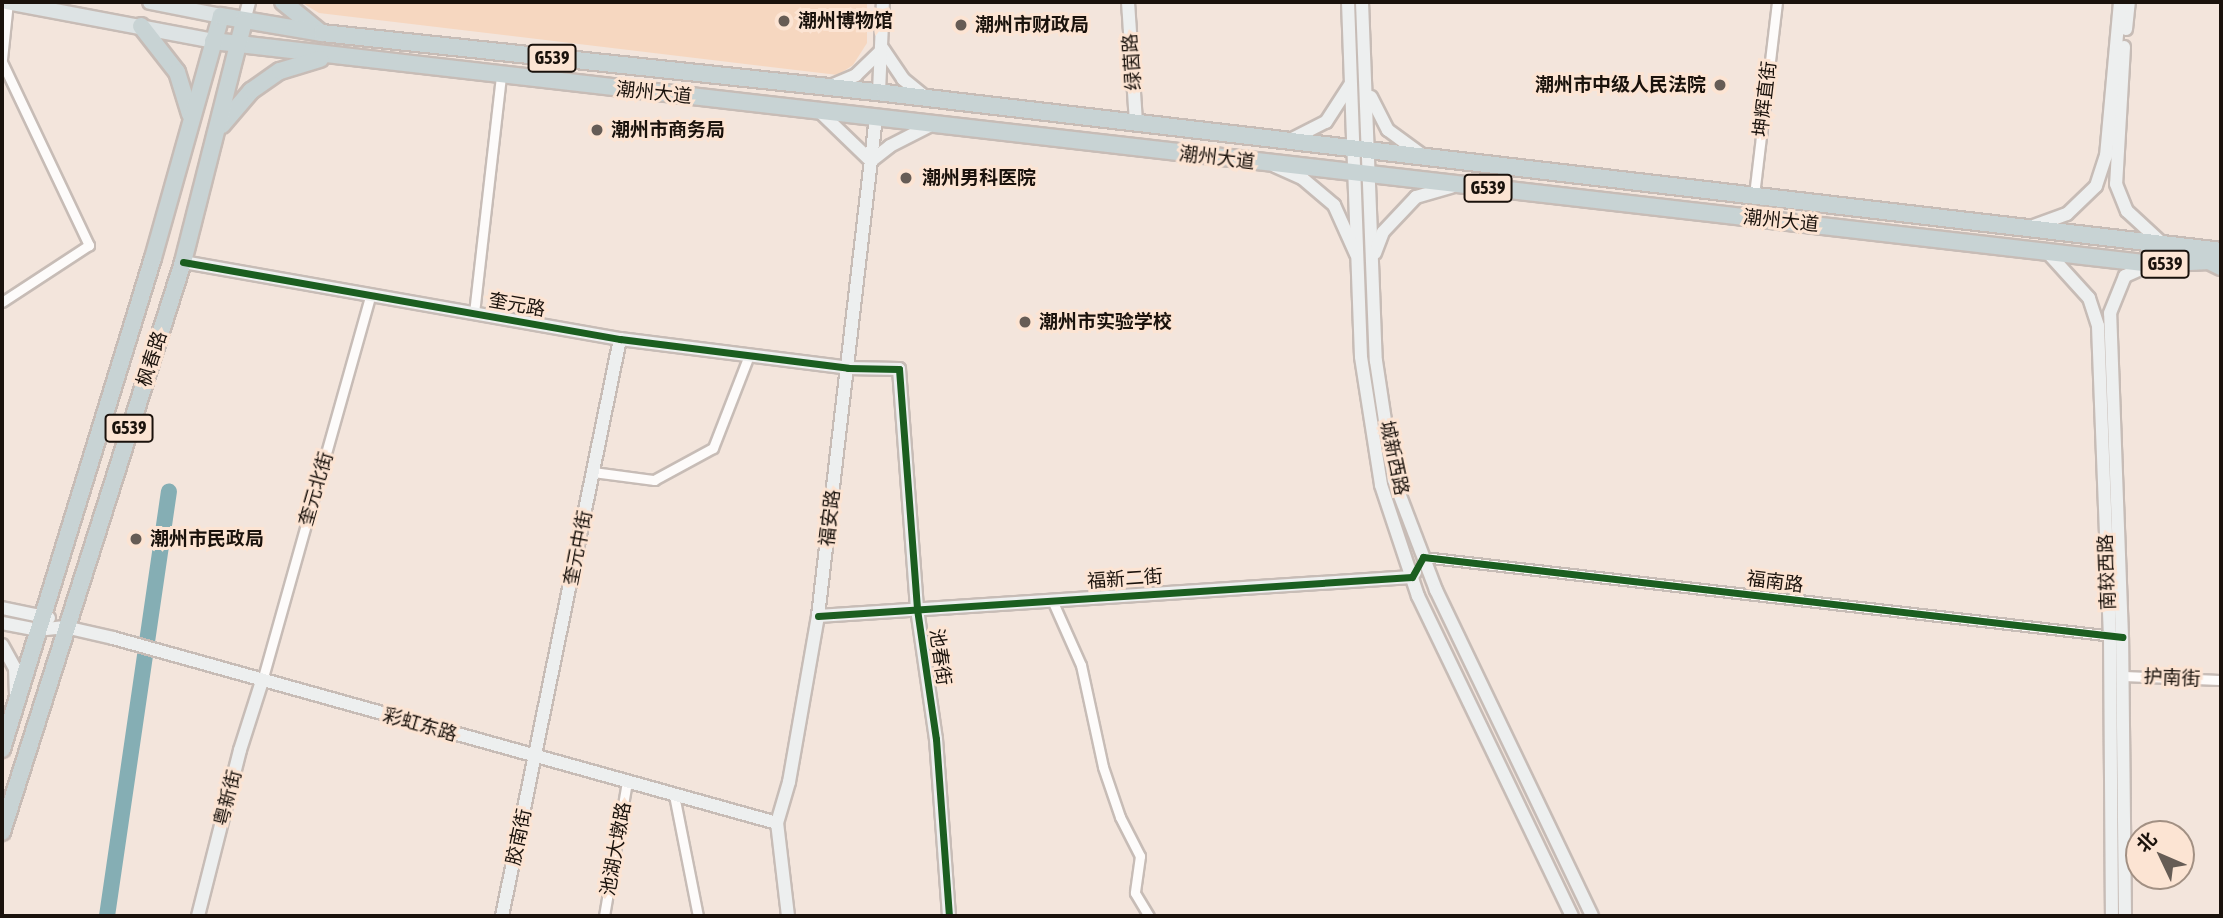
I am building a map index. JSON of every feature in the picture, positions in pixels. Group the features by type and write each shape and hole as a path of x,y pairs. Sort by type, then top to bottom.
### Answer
{"highway":[{"path":"283,2 322,33"},
{"name":"潮州大道","path":"222,9 244,21 322,33 826,86 880,87 925,97 2164,245 2218,258"},
{"name":"枫春路","path":"2,749 222,9"},
{"name":"枫春路","path":"2,832 183,262 219,129 244,21"},
{"path":"141,26 177,72 191,120"},
{"name":"潮州大道","path":"213,41 325,57 818,110 2152,264 2218,258"},
{"path":"219,129 260,84 280,71 325,57"}],"main road":[{"path":"8,2 213,41"},
{"path":"150,2 222,9"}],"street":[{"path":"2,302 89,245 2,60 8,2"},
{"name":"枫春路","path":"244,21 248,2"},
{"path":"880,87 883,2"},
{"name":"绿茵路","path":"1128,2 1136,122"},
{"name":"城新西路","path":"1348,2 1351,81 1362,150"},
{"name":"城新西路","path":"1362,2 1366,84 1363,174 1373,256 1376,361 1394,480 1423,557 1592,916"},
{"name":"坤辉直街","path":"1754,195 1777,2"},
{"path":"2028,228 2067,214 2096,186 2106,156 2120,2"},
{"path":"2129,2 2116,184 2127,211 2164,245"},
{"path":"826,86 856,75 883,49"},
{"path":"883,49 903,79 925,97"},
{"path":"474,313 501,76"},
{"path":"1286,140 1310,133 1326,122 1351,81"},
{"path":"1366,84 1388,130 1426,156"},
{"path":"818,110 871,161 890,146 934,124"},
{"name":"福安路","path":"788,916 776,823 789,782 818,616 876,117"},
{"path":"1272,164 1302,178 1334,205 1359,260"},
{"name":"城新西路","path":"1363,174 1359,260 1362,357 1381,485 1412,577 1572,916"},
{"path":"1373,256 1383,232 1416,197 1461,185"},
{"name":"南较西路","path":"2042,250 2071,274 2096,310 2116,637 2122,676 2125,916"},
{"name":"奎元路","path":"183,262 370,298 620,339 848,368"},
{"name":"南较西路","path":"2112,916 2116,637 2110,313 2125,276 2152,264"},
{"name":"奎元北街","path":"262,681 370,298"},
{"name":"奎元中街","path":"536,758 620,339"},
{"path":"593,472 654,480 713,447 749,355"},
{"name":"池春街","path":"848,368 899,369 917,609 936,739 949,916"},
{"path":"1412,577 1423,557"},
{"name":"福南路","path":"1423,557 2116,637"},
{"name":"福新二街","path":"818,616 1412,577"},
{"path":"1052,600 1081,664 1116,805 1140,856 1135,894 1149,916"},
{"path":"2,608 43,614 65,627"},
{"path":"2,624 37,630 65,627"},
{"name":"彩虹东路","path":"65,627 113,638 776,823"},
{"path":"2,645 15,668 16,700"},
{"name":"护南街","path":"2122,676 2221,680"},
{"name":"粤新街","path":"198,916 240,750 262,681"},
{"name":"胶南街","path":"502,916 536,758"},
{"name":"池湖大墩路","path":"604,916 627,782"},
{"path":"674,795 698,916"}],"shaded area":[{"path":"301,2 867,2 867,43 853,65 838,75 319,13"}],"waterway":[{"path":"107,916 169,491"}],"cycle path":[{"path":"183,262 620,339 848,368 899,369 917,609 936,739 949,916"},
{"path":"818,616 1412,577 1423,557 2122,637"}],"place":[{"name":"潮州博物馆","path":"784,21"},
{"name":"潮州市财政局","path":"961,25"},
{"name":"潮州市中级人民法院","path":"1720,85"},
{"name":"潮州市商务局","path":"597,130"},
{"name":"潮州男科医院","path":"906,178"},
{"name":"潮州市实验学校","path":"1025,322"},
{"name":"潮州市民政局","path":"136,539"}]}
